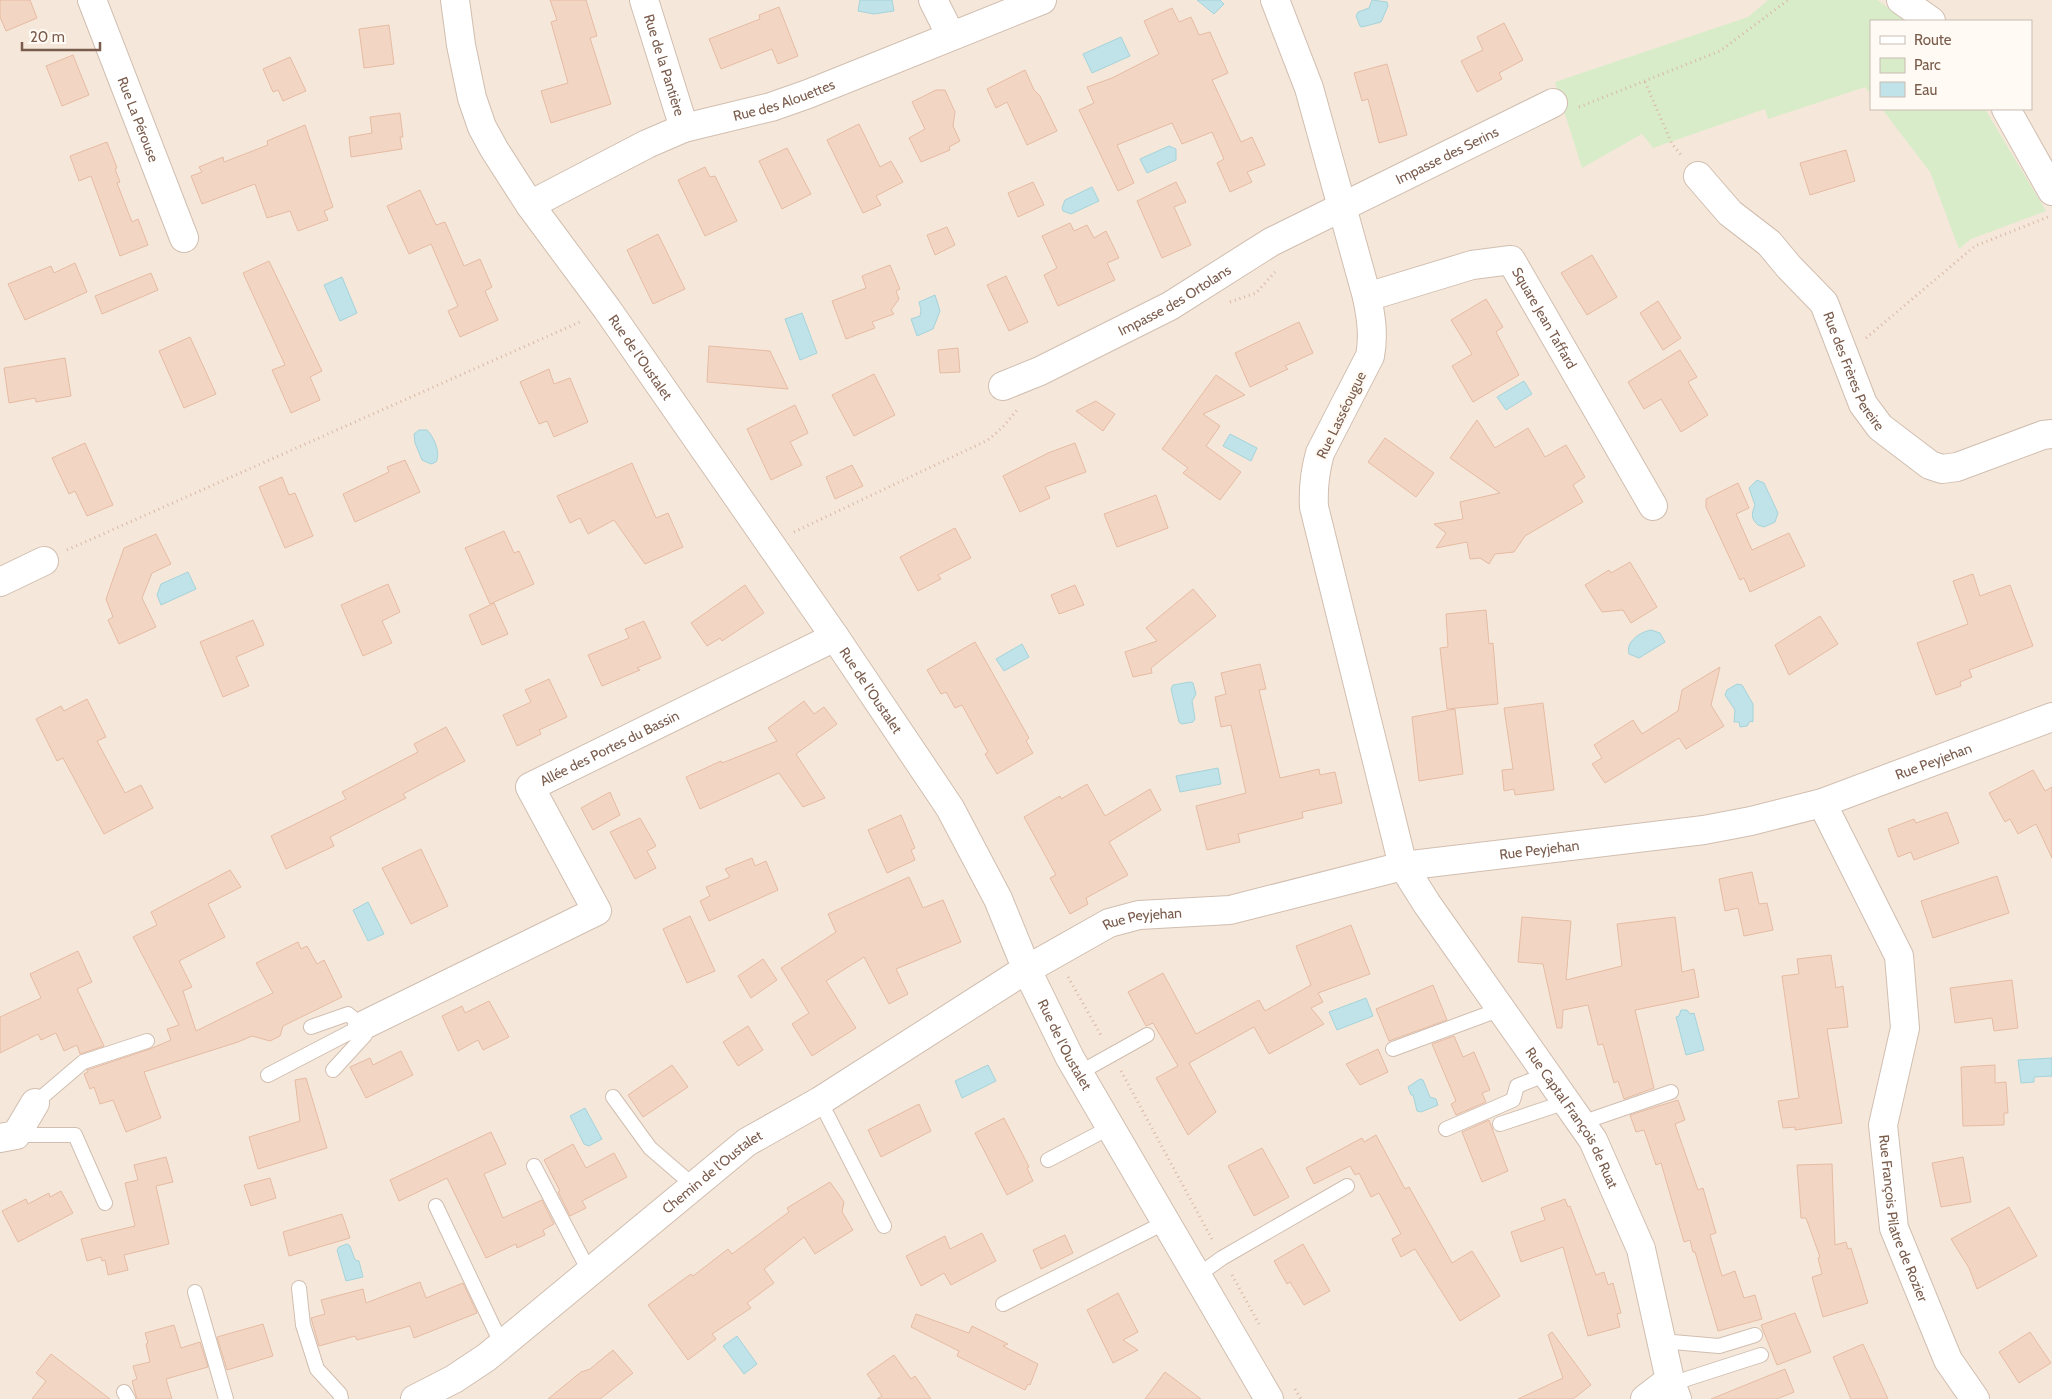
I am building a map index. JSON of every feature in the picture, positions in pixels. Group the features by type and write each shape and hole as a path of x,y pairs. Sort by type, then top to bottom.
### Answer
{"street":[{"name":"Rue La Pérouse","path":"92,0 184,238"},
{"name":"Rue de l'Oustalet","path":"455,0 465,70 472,98 482,127 506,169 530,205 607,309 835,637 950,808 998,899 1027,970 1079,1073 1269,1399"},
{"name":"Rue de la Pantière","path":"644,0 684,128"},
{"path":"933,0 951,36"},
{"name":"Rue des Alouettes","path":"530,205 647,144 684,128 771,107 808,94 1042,0"},
{"name":"Rue Lasséougue","path":"1275,0 1309,88 1367,296 1373,341 1370,356 1320,453 1313,496 1314,507 1404,866"},
{"path":"1901,0 1930,20"},
{"name":"Impasse des Serins","path":"1342,207 1566,105"},
{"path":"2007,110 2052,191"},
{"name":"Rue des Frères Pereire","path":"1698,176 1730,213 1769,243 1788,267 1824,303 1863,404 1872,418 1880,427 1930,465 1942,469 1957,467 2043,435 2052,434"},
{"name":"Impasse des Ortolans","path":"1009,384 1040,371 1170,306 1258,248 1342,207"},
{"name":"Square Jean Taffard","path":"1367,296 1472,265 1511,260 1653,506"},
{"path":"0,582 44,561"},
{"name":"Allée des Portes du Bassin","path":"362,1026 597,911 530,786 835,637"},
{"name":"Rue Peyjehan","path":"1027,970 1091,932 1117,919 1152,913 1230,910 1404,866 1704,830 1751,821 1822,803 2052,717"},
{"name":"Rue François Pilatre de Rozier","path":"1822,803 1899,956 1905,1028 1884,1126 1894,1228 1948,1360 1975,1399"},
{"name":"Rue Captal François de Ruat","path":"1404,866 1427,904 1593,1140 1641,1249 1673,1388"},
{"name":"Chemin de l'Oustalet","path":"425,1397 462,1374 502,1345 747,1142 820,1100 955,1013 1027,970"},
{"path":"8,1136 35,1103"},
{"path":"1645,1399 1673,1388"}],"lane":[{"path":"1393,1049 1501,1008"},
{"path":"311,1027 348,1014 362,1026 365,1035 333,1070"},
{"path":"268,1075 362,1026"},
{"path":"1079,1073 1147,1034"},
{"path":"35,1103 83,1062 147,1041"},
{"path":"1446,1129 1513,1100 1517,1086 1547,1074"},
{"path":"1500,1124 1574,1112 1671,1092"},
{"path":"613,1097 650,1148 694,1186"},
{"path":"820,1100 884,1226"},
{"path":"1048,1160 1111,1127"},
{"path":"8,1136 75,1135 105,1203"},
{"path":"534,1166 590,1273"},
{"path":"1197,1276 1222,1258 1347,1186"},
{"path":"436,1206 502,1345"},
{"path":"1004,1304 1166,1222"},
{"path":"299,1288 303,1325 317,1369 340,1394 341,1399"},
{"path":"195,1292 226,1399"},
{"path":"1661,1341 1719,1346 1755,1335"},
{"path":"1673,1388 1761,1356"}],"path":[{"path":"1566,105 1645,82 1720,51 1788,0"},
{"path":"1645,82 1672,144 1698,176"},
{"path":"1844,356 1974,246 2052,216"},
{"path":"44,561 607,309"},
{"path":"789,534 988,440 1003,427 1019,406 1019,393 1009,384"},
{"path":"1055,954 1264,1332"},
{"path":"1292,1382 1301,1399"}],"shaded area":[{"path":"0,0 2052,0 2052,1399 0,1399"}],"green space":[{"path":"1768,0 1877,0 1906,20 1870,20 1870,93 1865,87 1768,119 1765,109 1653,148 1642,134 1582,168 1555,82 1748,17"},
{"path":"1883,110 1986,110 2046,211 1971,239 1959,249 1930,172"}],"water":[{"path":"860,0 892,0 894,11 874,14 858,11"},
{"path":"1197,0 1220,0 1224,4 1214,14"},
{"path":"1372,0 1387,2 1388,6 1381,22 1362,27 1356,16 1358,12 1369,8"},
{"path":"1121,37 1130,56 1092,73 1083,54"},
{"path":"1169,146 1176,149 1176,160 1147,173 1140,159"},
{"path":"1092,187 1099,201 1071,214 1063,211 1062,208 1065,200"},
{"path":"342,277 357,313 340,321 324,285"},
{"path":"935,295 940,311 933,329 917,336 911,319 920,316 919,302"},
{"path":"802,313 817,353 800,360 785,319"},
{"path":"1524,381 1532,394 1506,410 1497,397"},
{"path":"419,430 427,430 432,437 438,454 436,462 431,464 422,460 415,443 414,434"},
{"path":"1230,434 1257,448 1251,461 1223,446"},
{"path":"1757,480 1764,483 1778,513 1775,522 1764,527 1755,522 1752,515 1755,505 1749,488"},
{"path":"188,572 196,589 161,605 157,595 161,584"},
{"path":"1651,630 1660,633 1665,642 1639,658 1629,654 1629,645 1634,638"},
{"path":"1022,644 1029,657 1004,671 996,659"},
{"path":"1193,683 1196,694 1192,701 1195,719 1193,722 1182,724 1179,722 1171,689 1173,685"},
{"path":"1737,684 1742,685 1753,704 1753,722 1750,721 1747,726 1740,727 1739,722 1734,722 1735,710 1725,695 1727,690"},
{"path":"1218,768 1221,784 1180,792 1176,776"},
{"path":"368,902 384,934 368,941 353,910"},
{"path":"1366,998 1373,1016 1337,1030 1329,1012"},
{"path":"1681,1010 1687,1010 1690,1014 1694,1013 1704,1050 1686,1055 1676,1017 1679,1016"},
{"path":"2052,1058 2052,1076 2034,1077 2034,1082 2021,1083 2018,1060"},
{"path":"988,1065 996,1081 962,1098 955,1081"},
{"path":"1420,1079 1423,1080 1430,1097 1436,1099 1438,1105 1421,1112 1417,1111 1413,1095 1411,1095 1408,1087"},
{"path":"585,1108 602,1139 589,1146 584,1144 570,1116"},
{"path":"347,1244 350,1246 355,1260 359,1261 363,1277 346,1281 337,1250 339,1247"},
{"path":"737,1336 757,1364 744,1374 723,1346"}],"building":[{"path":"0,0 30,0 37,18 6,31 0,17"},
{"path":"550,0 586,0 597,36 590,38 611,104 551,123 541,91 568,83 551,22 557,20"},
{"path":"779,7 798,56 778,64 772,49 721,69 709,39 760,19 759,15"},
{"path":"1172,8 1179,22 1191,17 1199,35 1210,32 1228,73 1212,80 1241,142 1252,137 1265,165 1247,172 1252,182 1230,192 1217,163 1224,159 1212,132 1182,144 1172,123 1117,145 1134,183 1118,191 1079,110 1094,103 1087,87 1112,78 1159,54 1144,21"},
{"path":"1504,23 1523,60 1499,73 1502,79 1477,92 1461,61 1483,50 1477,37"},
{"path":"389,25 394,64 364,68 359,29"},
{"path":"73,55 89,95 62,106 46,66"},
{"path":"290,57 306,91 283,101 278,90 273,92 263,69"},
{"path":"1387,64 1407,135 1379,143 1368,99 1362,101 1354,73"},
{"path":"1025,70 1057,131 1027,145 1007,102 996,108 987,89"},
{"path":"936,90 945,90 955,112 953,126 960,141 949,147 950,150 921,162 909,138 925,129 912,102"},
{"path":"400,113 403,137 400,137 402,149 351,157 349,137 372,133 370,117"},
{"path":"859,124 880,167 891,161 903,182 876,196 881,205 863,213 827,140"},
{"path":"305,125 333,207 324,211 328,220 298,231 290,211 267,218 255,184 202,204 191,176 202,172 199,167 223,157 224,162 268,145 267,141"},
{"path":"107,142 117,168 115,169 120,182 117,183 132,222 138,219 148,245 120,256 91,176 79,181 70,156"},
{"path":"787,148 811,194 782,209 759,161"},
{"path":"1846,150 1855,181 1810,195 1800,163"},
{"path":"705,167 710,177 715,176 737,221 705,236 678,180"},
{"path":"1033,182 1044,205 1018,217 1008,193"},
{"path":"1176,182 1186,202 1174,207 1191,245 1162,258 1137,201"},
{"path":"420,190 436,225 445,222 464,266 480,259 492,287 485,291 498,320 460,337 448,311 458,306 431,244 409,254 387,206"},
{"path":"1070,223 1074,231 1087,225 1094,238 1106,231 1119,258 1107,263 1115,280 1058,306 1044,275 1057,268 1042,236"},
{"path":"947,227 955,245 935,255 927,235"},
{"path":"658,234 685,289 653,304 627,250"},
{"path":"1592,255 1617,297 1587,315 1561,273"},
{"path":"269,261 322,371 310,377 320,400 291,413 272,370 285,365 243,273"},
{"path":"75,263 87,292 25,320 8,284 51,266 54,273"},
{"path":"890,265 900,289 896,291 899,299 891,310 894,314 872,322 875,328 846,339 832,301 866,288 862,276"},
{"path":"151,273 158,290 102,314 95,296"},
{"path":"1006,276 1028,322 1009,331 987,285"},
{"path":"1486,299 1503,327 1496,332 1519,375 1473,402 1452,366 1472,354 1451,320"},
{"path":"1658,301 1681,338 1663,350 1640,313"},
{"path":"1299,322 1313,353 1285,366 1288,369 1250,387 1235,353"},
{"path":"190,337 216,394 184,408 159,351"},
{"path":"709,346 770,351 788,389 707,382"},
{"path":"958,348 960,372 940,373 938,350"},
{"path":"1680,350 1697,377 1688,382 1708,415 1681,432 1661,399 1644,409 1628,382"},
{"path":"65,358 71,396 36,402 35,398 9,403 4,368"},
{"path":"549,369 554,384 570,378 588,422 554,437 547,421 539,424 520,382"},
{"path":"874,374 895,415 854,436 832,395"},
{"path":"1216,375 1245,395 1203,414 1220,426 1206,446 1241,472 1220,500 1183,473 1188,468 1162,449"},
{"path":"1096,401 1115,414 1103,431 1076,411"},
{"path":"795,405 808,433 790,442 802,465 771,480 747,429"},
{"path":"1477,420 1495,448 1528,428 1545,457 1566,445 1585,477 1573,485 1583,502 1525,536 1514,552 1495,554 1489,564 1480,558 1470,559 1467,542 1436,548 1446,533 1434,524 1463,519 1460,502 1500,493 1450,458"},
{"path":"1385,438 1434,473 1416,497 1368,462"},
{"path":"85,443 113,505 87,516 75,491 69,494 52,458"},
{"path":"1075,443 1086,472 1045,487 1050,498 1020,512 1003,476 1048,453"},
{"path":"405,460 420,492 355,522 343,494 389,472 387,467"},
{"path":"632,463 656,518 668,513 683,547 645,564 614,520 588,534 580,518 570,523 557,496"},
{"path":"852,465 863,486 835,499 826,477"},
{"path":"282,477 289,495 295,493 313,536 285,548 259,487"},
{"path":"1738,483 1749,508 1736,514 1752,550 1789,533 1805,566 1750,592 1744,578 1740,580 1706,507 1706,499"},
{"path":"1156,495 1168,528 1117,547 1104,514"},
{"path":"955,528 971,558 938,575 941,579 918,591 900,557"},
{"path":"504,531 514,553 519,551 534,584 490,604 465,548"},
{"path":"156,534 171,564 152,573 142,598 156,627 119,644 108,620 113,617 106,599 124,548"},
{"path":"1630,562 1657,607 1631,623 1623,610 1602,612 1585,585 1609,570 1611,573"},
{"path":"1973,574 1980,596 2010,585 2033,646 1969,670 1972,677 1960,682 1961,686 1936,695 1917,643 1968,624 1953,581"},
{"path":"388,584 400,612 382,621 392,643 363,656 341,605"},
{"path":"745,585 764,613 722,641 720,638 707,646 691,623"},
{"path":"1075,585 1084,605 1059,614 1051,595"},
{"path":"1193,589 1216,616 1151,668 1152,673 1133,677 1125,652 1157,641 1146,628"},
{"path":"494,603 508,634 482,645 469,615"},
{"path":"1486,610 1489,644 1493,643 1498,704 1447,709 1440,648 1448,647 1446,614"},
{"path":"1820,616 1838,644 1789,675 1775,645"},
{"path":"253,620 264,645 236,657 249,686 223,697 200,642"},
{"path":"644,621 661,658 637,668 640,670 602,686 588,655 629,638 625,629"},
{"path":"975,642 1029,738 1026,741 1033,753 997,774 985,754 988,752 962,705 955,708 946,692 941,694 927,670"},
{"path":"1260,664 1266,689 1259,690 1280,778 1319,769 1320,775 1335,772 1342,803 1302,812 1303,818 1238,834 1240,842 1207,850 1196,806 1246,793 1231,725 1221,727 1215,697 1226,694 1221,673"},
{"path":"1720,667 1711,705 1724,726 1686,749 1679,738 1605,783 1592,764 1602,758 1594,745 1633,720 1642,734 1678,711 1682,690"},
{"path":"549,679 567,717 539,730 541,734 517,746 503,715 531,702 525,690"},
{"path":"87,699 106,737 97,741 125,793 141,785 153,808 104,834 63,758 57,761 36,719 61,706 64,711"},
{"path":"804,701 814,714 824,707 837,724 796,754 825,798 803,807 779,773 700,809 686,777 721,761 722,763 777,741 768,728"},
{"path":"1543,703 1554,790 1515,795 1514,789 1504,791 1502,770 1513,769 1504,708"},
{"path":"1455,709 1463,774 1419,781 1412,717"},
{"path":"446,727 465,761 403,794 406,798 330,837 334,846 286,869 271,836 346,799 342,792 418,752 414,744"},
{"path":"2033,770 2045,791 2052,787 2052,858 2036,824 2018,834 2010,819 2005,822 1989,793"},
{"path":"1087,784 1105,816 1150,789 1161,810 1109,842 1128,875 1086,898 1088,904 1070,914 1050,878 1056,875 1024,817 1060,796 1061,799"},
{"path":"610,792 620,815 593,830 581,808"},
{"path":"1947,812 1959,843 1914,860 1911,852 1898,857 1888,829 1914,819 1916,823"},
{"path":"901,815 915,848 911,850 915,860 887,873 868,830"},
{"path":"640,818 656,846 647,851 656,868 635,879 610,832"},
{"path":"421,849 448,906 411,924 382,868"},
{"path":"752,858 755,866 766,861 778,890 709,921 700,901 710,896 706,887 730,877 725,869"},
{"path":"230,870 241,887 208,904 225,937 179,961 192,987 183,991 196,1031 273,993 256,963 298,942 301,949 307,946 317,964 324,960 342,997 283,1026 280,1036 270,1041 252,1036 144,1072 161,1118 126,1132 113,1100 100,1104 94,1087 90,1089 84,1074 88,1072 87,1070 171,1040 167,1029 179,1025 133,937 157,925 151,912"},
{"path":"1752,872 1759,904 1767,903 1773,930 1744,936 1738,908 1725,911 1719,879"},
{"path":"1997,876 2009,913 1933,938 1921,901"},
{"path":"909,877 923,908 943,900 961,942 896,969 908,994 889,1004 864,957 826,981 856,1028 812,1056 792,1024 809,1013 781,968 836,932 828,914"},
{"path":"690,916 715,971 687,983 663,929"},
{"path":"1522,917 1571,921 1566,980 1622,966 1617,924 1675,917 1682,972 1694,969 1699,997 1635,1010 1654,1088 1624,1099 1618,1081 1614,1083 1603,1044 1598,1045 1588,1005 1563,1010 1562,1028 1557,1028 1543,964 1518,962"},
{"path":"1351,925 1370,974 1318,993 1323,1002 1311,1008 1324,1024 1269,1054 1254,1027 1189,1063 1216,1112 1188,1135 1156,1078 1178,1066 1153,1023 1146,1026 1128,992 1163,973 1196,1034 1259,1000 1265,1011 1311,985 1296,946"},
{"path":"78,951 92,982 77,989 104,1046 80,1054 77,1045 64,1051 56,1033 41,1040 38,1034 0,1053 0,1017 41,998 30,974"},
{"path":"1831,955 1836,988 1843,986 1848,1027 1827,1029 1842,1123 1795,1130 1795,1127 1783,1128 1778,1101 1799,1098 1782,976 1799,974 1797,959"},
{"path":"763,959 777,980 751,998 738,976"},
{"path":"2012,980 2018,1028 1994,1031 1992,1018 1955,1023 1950,988"},
{"path":"1433,985 1447,1020 1389,1041 1376,1009"},
{"path":"489,1001 509,1037 483,1050 478,1040 458,1051 442,1016 462,1006 465,1013"},
{"path":"748,1026 763,1050 738,1066 723,1042"},
{"path":"1454,1036 1463,1057 1474,1052 1490,1090 1482,1093 1486,1102 1456,1115 1451,1104 1456,1101 1432,1044"},
{"path":"1378,1049 1388,1072 1360,1085 1346,1064"},
{"path":"401,1051 413,1075 366,1098 350,1067 370,1058 373,1065"},
{"path":"672,1065 688,1087 643,1117 628,1095"},
{"path":"1995,1065 1995,1083 2006,1082 2008,1113 2004,1113 2004,1125 1963,1126 1961,1067"},
{"path":"306,1078 327,1148 258,1169 249,1137 300,1121 295,1080"},
{"path":"1678,1100 1685,1120 1675,1124 1698,1190 1703,1188 1716,1233 1710,1235 1722,1276 1735,1271 1744,1298 1755,1295 1762,1319 1718,1331 1695,1252 1693,1252 1690,1240 1684,1242 1661,1163 1656,1165 1644,1130 1636,1132 1630,1115"},
{"path":"919,1104 931,1131 881,1157 868,1130"},
{"path":"1004,1118 1029,1167 1027,1168 1033,1181 1007,1195 975,1133"},
{"path":"1489,1120 1508,1171 1482,1182 1462,1132"},
{"path":"491,1132 506,1164 484,1174 503,1218 542,1200 554,1224 543,1230 545,1235 517,1248 516,1244 486,1258 447,1178 399,1201 390,1180"},
{"path":"1376,1135 1405,1189 1409,1187 1452,1263 1472,1251 1500,1296 1460,1321 1415,1249 1401,1257 1392,1239 1401,1234 1379,1193 1371,1197 1359,1173 1355,1175 1350,1166 1314,1184 1306,1168 1362,1138 1364,1142"},
{"path":"573,1144 586,1168 614,1153 627,1177 582,1201 586,1208 570,1216 544,1160"},
{"path":"1262,1148 1289,1197 1254,1216 1228,1166"},
{"path":"166,1157 173,1182 156,1186 169,1244 124,1255 128,1270 108,1275 105,1260 102,1261 101,1257 87,1261 81,1239 135,1226 125,1183 138,1180 134,1165"},
{"path":"1963,1157 1971,1202 1941,1207 1932,1163"},
{"path":"1832,1164 1835,1245 1846,1242 1848,1249 1851,1248 1868,1303 1823,1317 1812,1277 1822,1274 1818,1258 1820,1257 1806,1218 1801,1218 1797,1165"},
{"path":"270,1178 276,1198 251,1206 244,1185"},
{"path":"830,1182 844,1202 842,1212 853,1230 815,1254 804,1237 764,1269 774,1283 747,1303 751,1308 712,1334 716,1339 688,1360 648,1305 691,1274 693,1276 728,1249 732,1254 789,1212 787,1208"},
{"path":"61,1191 73,1213 18,1242 2,1211 26,1199 28,1204 49,1193 50,1197"},
{"path":"1565,1199 1568,1207 1570,1206 1596,1275 1604,1272 1608,1285 1613,1283 1621,1313 1617,1314 1620,1327 1588,1336 1563,1247 1521,1262 1511,1232 1545,1220 1541,1208"},
{"path":"2009,1207 2037,1256 1977,1289 1969,1268 1951,1239"},
{"path":"342,1214 350,1238 289,1256 283,1232"},
{"path":"982,1233 996,1261 951,1285 944,1273 921,1286 906,1256 945,1236 950,1249"},
{"path":"1065,1235 1073,1253 1041,1269 1033,1250"},
{"path":"1303,1244 1330,1291 1304,1305 1290,1282 1287,1284 1274,1261"},
{"path":"420,1282 426,1298 463,1283 477,1313 414,1338 410,1326 357,1340 355,1336 319,1346 311,1318 325,1314 321,1300 363,1289 366,1303"},
{"path":"1118,1293 1138,1332 1123,1340 1138,1350 1113,1363 1087,1310"},
{"path":"1795,1313 1811,1352 1777,1365 1761,1325"},
{"path":"916,1314 969,1333 972,1326 1008,1344 1003,1346 1038,1364 1030,1385 1028,1384 1025,1390 957,1356 959,1351 911,1327"},
{"path":"263,1324 273,1356 227,1370 217,1337"},
{"path":"174,1325 181,1348 200,1342 208,1367 166,1379 172,1399 137,1399 132,1381 137,1379 133,1366 150,1362 145,1333"},
{"path":"1552,1332 1591,1385 1573,1399 1518,1399 1563,1378 1548,1335"},
{"path":"2030,1332 2051,1363 2019,1383 1999,1352"},
{"path":"1863,1344 1888,1399 1851,1399 1833,1357"},
{"path":"613,1350 633,1373 600,1399 548,1399 581,1372 590,1369"},
{"path":"51,1354 110,1399 32,1399 46,1381 36,1373"},
{"path":"894,1355 911,1379 915,1376 931,1399 877,1399 882,1396 867,1374"},
{"path":"1785,1369 1794,1392 1777,1399 1711,1399"},
{"path":"1165,1372 1201,1399 1145,1399"}]}
